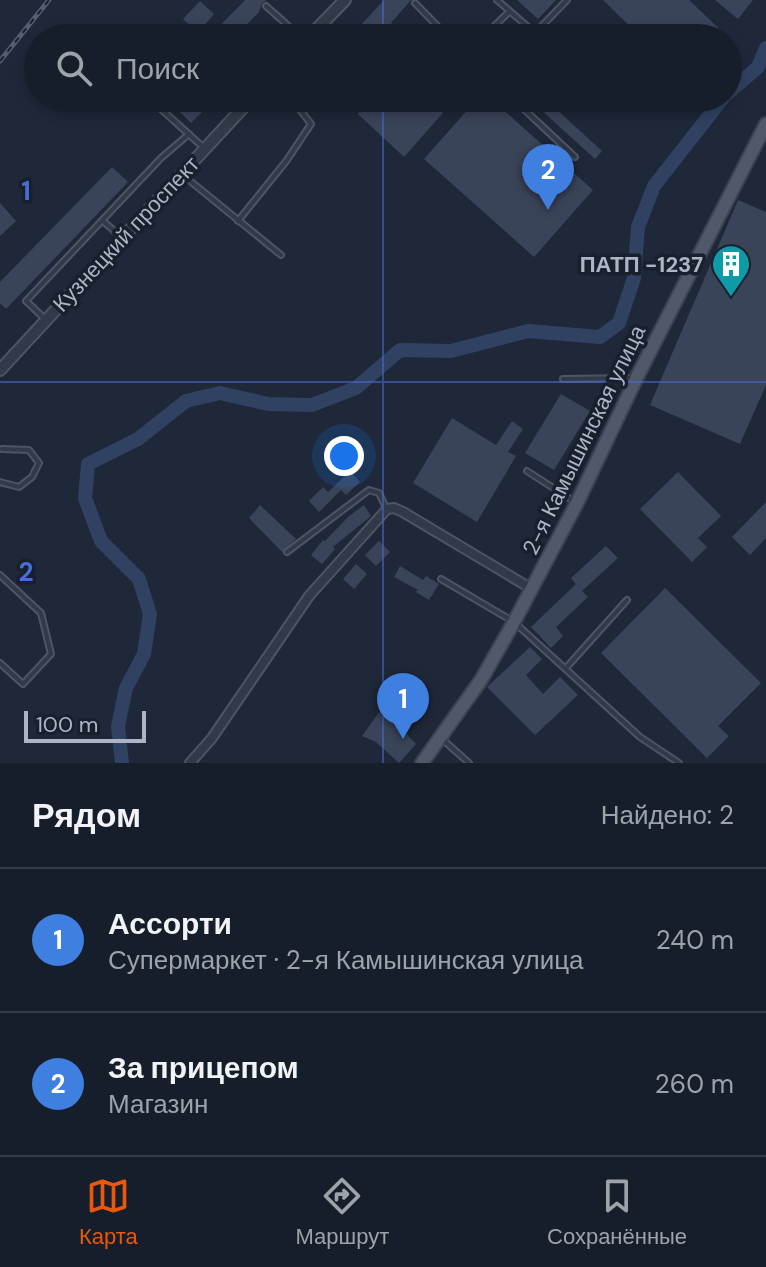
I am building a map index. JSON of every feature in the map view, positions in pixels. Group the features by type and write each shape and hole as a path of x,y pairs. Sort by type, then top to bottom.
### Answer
{"main road":[{"name":"2-я Камышинская улица","path":"422,763 481,680 532,589 637,377 765,132"}],"street":[{"path":"322,24 345,0"},
{"name":"Кузнецкий проспект","path":"0,370 240,112"},
{"path":"190,763 212,738 309,596 387,509 403,512 532,589"}],"lane":[{"path":"497,0 524,24"},
{"path":"544,24 567,0"},
{"path":"415,3 435,24"},
{"path":"266,6 286,24"},
{"path":"497,24 509,12"},
{"path":"164,112 206,150"},
{"path":"238,221 287,160 311,124 302,112"},
{"path":"527,112 575,157"},
{"path":"46,319 26,301 161,158 189,134"},
{"path":"183,174 281,255"},
{"path":"103,220 122,238"},
{"path":"563,379 637,377"},
{"path":"0,482 19,487 32,477 39,463 29,450 2,449"},
{"path":"527,471 577,503"},
{"path":"287,552 369,490 379,493 387,509"},
{"path":"0,575 41,613 51,654 23,684 0,663"},
{"path":"441,579 514,622 640,737 679,763"},
{"path":"566,668 627,600"},
{"path":"440,738 469,763"}],"building":[{"path":"245,0 267,0 247,24 222,24"},
{"path":"384,0 411,0 392,24 362,24"},
{"path":"517,0 556,0 538,19"},
{"path":"603,0 689,0 714,24 628,24"},
{"path":"715,0 753,0 738,19"},
{"path":"200,1 214,14 206,24 188,24 183,19"},
{"path":"180,112 202,112 191,123"},
{"path":"359,112 444,112 404,157"},
{"path":"466,112 506,112 593,190 534,257 424,159"},
{"path":"543,112 559,112 602,151 595,159"},
{"path":"112,167 128,182 6,309 0,303 0,282"},
{"name":"ПАТП -1237","path":"738,200 766,212 766,385 740,444 650,405"},
{"path":"0,203 16,221 0,236"},
{"path":"561,394 590,411 554,470 525,453"},
{"path":"452,418 496,445 512,421 523,429 508,452 516,456 477,522 413,483"},
{"path":"350,471 360,482 346,495 341,490 319,512 309,501 323,487 328,492"},
{"path":"678,472 721,516 698,538 707,547 692,562 640,509"},
{"path":"766,502 766,538 750,555 732,537"},
{"path":"260,505 296,539 282,552 249,518"},
{"path":"364,505 371,516 333,547 335,549 322,564 311,555 323,540"},
{"path":"379,541 390,552 376,566 365,555"},
{"path":"606,546 618,558 582,591 588,597 556,627 563,636 551,648 531,627 576,584 571,578"},
{"path":"356,564 367,574 354,589 343,579"},
{"path":"400,566 423,580 426,576 439,584 429,600 394,577"},
{"path":"665,588 761,683 718,726 729,736 707,758 601,653"},
{"path":"530,647 542,659 526,675 543,694 560,677 578,695 535,735 487,687"},
{"path":"393,693 403,700 391,718 416,744 399,763 376,742 362,736"}],"waterway":[{"path":"742,81 758,67 766,48"},
{"path":"122,763 118,726 126,688 144,654 150,614 139,579 101,541 85,498 88,464 138,439 186,401 220,393 268,404 312,405 356,388 400,350 451,351 528,331 600,337 619,323 634,278 638,227 654,186 712,112"}],"railway":[{"path":"30,24 49,0"},
{"path":"0,61 24,31"}],"place":[{"name":"За прицепом","path":"548,210"},
{"name":"ПАТП -1237","path":"731,298"},
{"name":"Ассорти","path":"403,739"}]}
